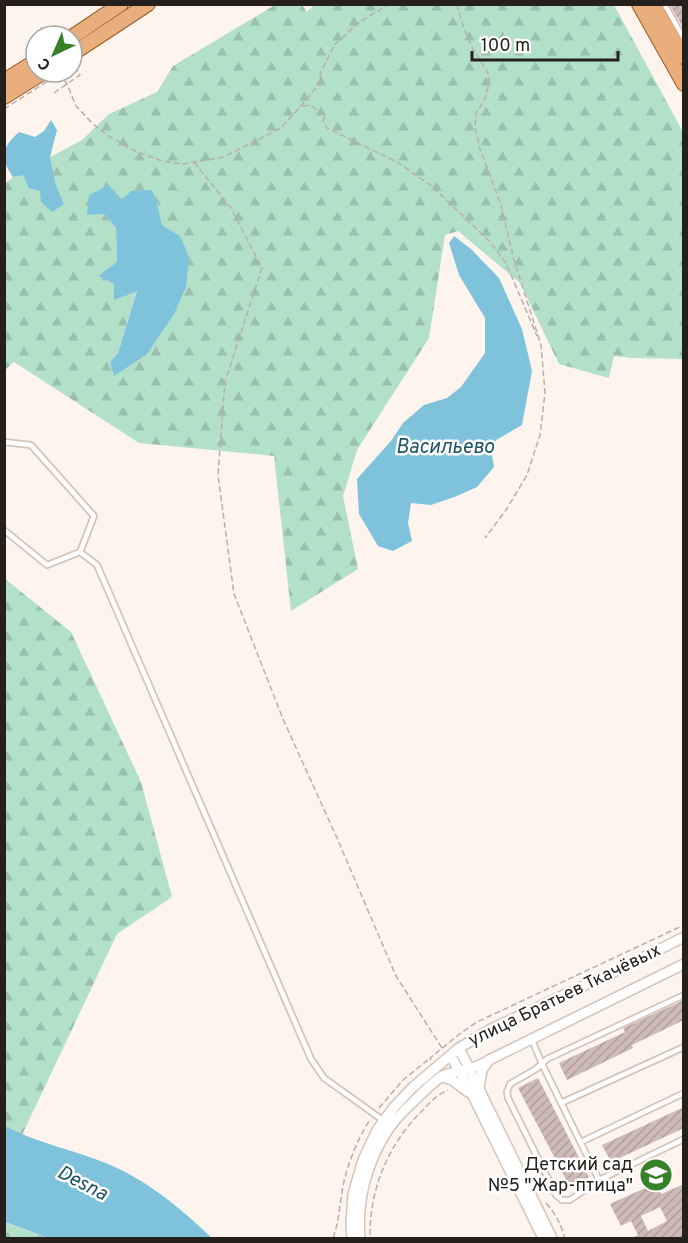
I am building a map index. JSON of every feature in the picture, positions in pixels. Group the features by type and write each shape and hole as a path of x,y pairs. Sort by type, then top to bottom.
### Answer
{"main road":[{"path":"84,29 121,4"},
{"path":"84,51 148,4"},
{"path":"639,4 684,84"},
{"path":"653,4 683,55"},
{"path":"4,81 24,68"},
{"path":"4,97 25,84"}],"street":[{"name":"улица Братьев Ткачёвых","path":"352,1239 353,1194 363,1160 377,1131 394,1107 413,1087 459,1048 483,1034 684,937"},
{"name":"улица Братьев Ткачёвых","path":"360,1239 361,1196 371,1163 384,1135 420,1095 451,1072 465,1070 489,1060 684,964"},
{"path":"459,1048 474,1098 543,1239"},
{"path":"451,1056 479,1088 552,1239"},
{"path":"479,1088 482,1070 489,1060"},
{"path":"442,1077 452,1080 474,1098"}],"lane":[{"path":"664,4 684,39"},
{"path":"4,442 31,445 94,516 80,552 47,565 4,530"},
{"path":"80,552 97,565 311,1059 324,1078 384,1121"},
{"path":"684,995 547,1059 536,1069 510,1084 507,1092 512,1108 558,1198 562,1200 570,1200 599,1180 684,1139"},
{"path":"531,1040 599,1180"},
{"path":"561,1103 684,1047"},
{"path":"581,1142 684,1093"}],"path":[{"path":"54,93 68,84 76,106 93,124 135,151 162,161 183,164 224,157 281,128 302,106 318,84 334,44 361,21 390,4"},
{"path":"457,4 473,50 489,75 489,85 484,102 476,113 474,128 501,205 514,260 541,345 545,393 540,435 527,475 506,510 485,538"},
{"path":"4,109 43,84"},
{"path":"302,106 310,105 325,115 323,121 327,128 397,162 433,187 490,242 506,263 541,345"},
{"path":"194,162 231,208 262,268 225,382 218,475 234,594 284,719 396,976 442,1048"},
{"path":"483,1034 477,1022 684,924"},
{"path":"370,1239 370,1223 378,1180 396,1141 410,1122 441,1093 448,1090 454,1091"}],"green space":[{"path":"315,4 614,5 683,132 683,359 614,356 609,378 559,364 520,283 458,231 445,235 429,338 357,450 343,496 358,569 291,611 274,456 139,443 14,362 5,370 5,184 13,177 23,175 40,191 64,205 56,185 50,157 82,140 109,114 157,92 173,66 275,5 302,5 307,12","holes":["122,200 157,202 162,225 180,236 114,375 110,362 118,353 137,290 114,300 114,284 98,276 117,262 116,228 104,214"]},
{"path":"4,578 71,632 141,782 172,897 117,934 22,1135 4,1126"},
{"path":"4,1222 47,1238 5,1238"}],"water":[{"path":"51,120 57,130 50,157 56,185 64,204 52,212 41,202 40,191 29,188 23,175 13,177 4,159 6,148 19,132 35,137 44,131"},
{"path":"109,185 122,200 131,191 152,190 162,225 180,236 189,257 186,287 174,314 147,354 114,376 110,362 118,353 137,291 114,300 114,284 98,276 117,262 116,228 104,214 87,215 89,195"},
{"name":"Васильево","path":"454,236 471,249 499,278 522,329 532,371 522,425 496,440 492,455 494,467 477,487 431,505 411,503 408,523 412,541 393,551 378,546 359,514 357,479 391,441 403,423 424,405 447,398 461,387 485,353 485,318 459,275 449,243"},
{"name":"Desna","path":"5,1126 123,1171 164,1196 212,1238 48,1238 5,1222"}],"building":[{"path":"669,4 684,4 684,29"},
{"path":"684,1000 684,1020 567,1080 559,1063 625,1032 623,1028"},
{"path":"538,1078 589,1177 570,1187 518,1088"},
{"path":"684,1107 684,1128 611,1162 602,1145"},
{"path":"656,1183 661,1194 684,1184 684,1239 631,1239 638,1235 631,1221 621,1226 610,1204","holes":["660,1207 667,1221 648,1231 641,1216"]}],"place":[{"name":"Детский сад №5 \"Жар-птица\"","path":"656,1175"}]}
